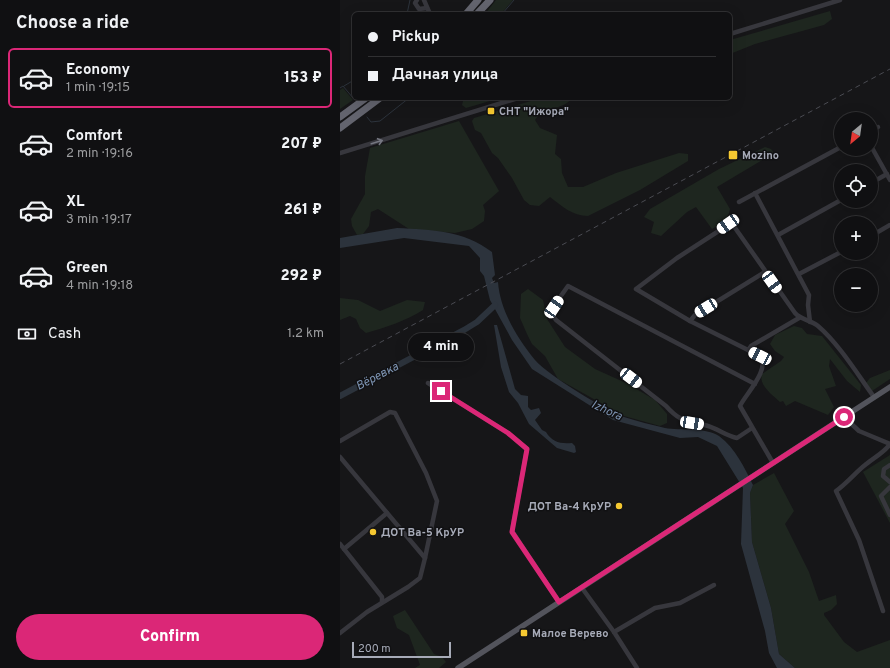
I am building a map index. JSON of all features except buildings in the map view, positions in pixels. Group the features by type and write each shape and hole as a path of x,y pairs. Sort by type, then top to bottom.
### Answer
{"highway":[{"path":"468,12 478,0"},
{"path":"479,12 490,0"},
{"path":"340,117 363,100"},
{"path":"340,128 377,100"}],"main road":[{"path":"458,668 890,387"}],"street":[{"path":"417,0 415,3 418,9 427,8"},
{"path":"424,0 429,12"},
{"path":"732,33 840,0"},
{"path":"340,153 511,100"},
{"path":"739,202 834,151"},
{"path":"877,156 890,180"},
{"path":"878,179 887,174"},
{"path":"755,193 809,295 808,305 810,322"},
{"path":"778,235 834,204"},
{"path":"773,463 740,406 754,384 764,364 763,360 748,350 690,321 636,289 677,258 728,224 733,225 799,318 818,325 874,397"},
{"path":"878,232 890,225"},
{"path":"799,274 834,256"},
{"path":"690,321 695,315 765,272"},
{"path":"752,428 737,438 707,425 692,423 676,417 666,406 556,320 553,316 554,307 568,286 754,384"},
{"path":"748,350 750,346 799,318"},
{"path":"428,383 508,433 527,449 512,532 559,602"},
{"path":"340,441 390,412 395,413 437,501 420,578 408,587 382,602 340,633"},
{"path":"844,417 859,431 890,444 836,491 859,540 883,611"},
{"path":"340,457 425,558"},
{"path":"890,465 884,469 883,476 890,482"},
{"path":"890,487 881,496 890,515"},
{"path":"344,549 387,513"},
{"path":"340,544 382,597 382,602"},
{"path":"614,632 655,608 680,603 714,585"},
{"path":"582,588 614,632 637,668"}],"shaded area":[{"path":"496,0 513,0 503,12 487,12"},
{"path":"830,11 832,19 824,25 755,44 732,53 732,39"},
{"path":"343,88 353,100 340,109 340,90"},
{"path":"493,100 466,108 462,105 463,101"},
{"path":"534,100 570,100 564,105 544,112 535,120 540,128 557,135 555,154 561,159 562,173 568,187 583,187 616,173 679,153 688,154 688,161 640,190 588,216 582,216 563,207 550,197 539,206 530,205 524,200 512,178 498,158 492,153 481,133 475,130 472,121 474,118"},
{"path":"459,121 499,191 483,205 485,211 484,221 472,229 455,233 409,229 378,209 371,212 369,226 363,234 357,235 352,226 351,219 365,194 365,176 370,148"},
{"path":"765,147 771,149 774,153 717,187 730,209 728,216 722,223 712,229 696,207 687,212 661,236 651,233 654,222 644,217 650,209 719,169"},
{"path":"528,289 543,300 547,319 565,347 595,369 626,383 655,400 667,414 667,423 660,426 624,416 558,379 545,356 532,344 520,318 521,294"},
{"path":"340,298 358,300 380,311 407,300 425,302 423,310 416,314 396,323 366,333 360,328 356,319 350,316 340,320"},
{"path":"794,326 802,328 807,334 822,336 861,385 860,392 847,381 830,359 829,366 836,386 825,389 834,407 828,415 795,401 786,406 783,401 780,402 770,393 762,382 762,374 781,361 784,357 775,351 770,344 775,335"},
{"path":"890,370 890,379 872,391 866,383 870,378"},
{"path":"890,455 890,523 863,472"},
{"path":"774,473 794,511 785,524 809,572 819,601 836,595 837,604 831,610 824,613 824,615 844,642 857,652 890,640 890,668 795,668 779,654 771,608 752,542 750,493 753,485"},
{"path":"405,610 434,654 442,657 446,662 439,668 415,668 420,665 409,635 397,628 393,616"}],"water":[{"name":"Izhora","path":"397,228 447,232 470,239 492,252 495,275 492,278 494,283 498,282 502,303 510,323 535,360 564,383 591,400 624,417 665,428 707,431 714,433 725,441 739,459 753,485 750,493 752,542 771,608 779,654 795,668 777,668 769,653 765,631 741,544 743,488 717,446 698,437 680,438 613,420 532,369 512,340 490,300 484,276 480,271 480,258 469,246 404,238 340,248 340,238"},
{"path":"494,325 497,325 515,389 521,395 528,396 528,407 531,410 539,408 541,413 535,420 542,430 554,440 560,443 572,443 575,446 576,452 574,453 557,448 529,424 518,403 509,392 501,367"}],"waterway":[{"path":"407,12 410,0"},
{"path":"504,12 514,0"},
{"path":"344,86 352,81"},
{"path":"340,88 343,86 352,97"},
{"path":"367,117 371,122 380,121 406,100"},
{"name":"Вёревка","path":"340,396 464,330 477,322 495,305"}],"railway":[{"path":"340,364 890,69"}],"place":[{"name":"СНТ \"Ижора\"","path":"491,111"},
{"name":"Mozino","path":"733,155"},
{"name":"ДОТ Ва-4 КрУР","path":"619,506"},
{"name":"ДОТ Ва-5 КрУР","path":"373,532"},
{"name":"Малое Верево","path":"524,633"}],"route":[{"path":"441,391 469,407 508,433 527,449 527,456 512,532 559,602 844,417"}]}
